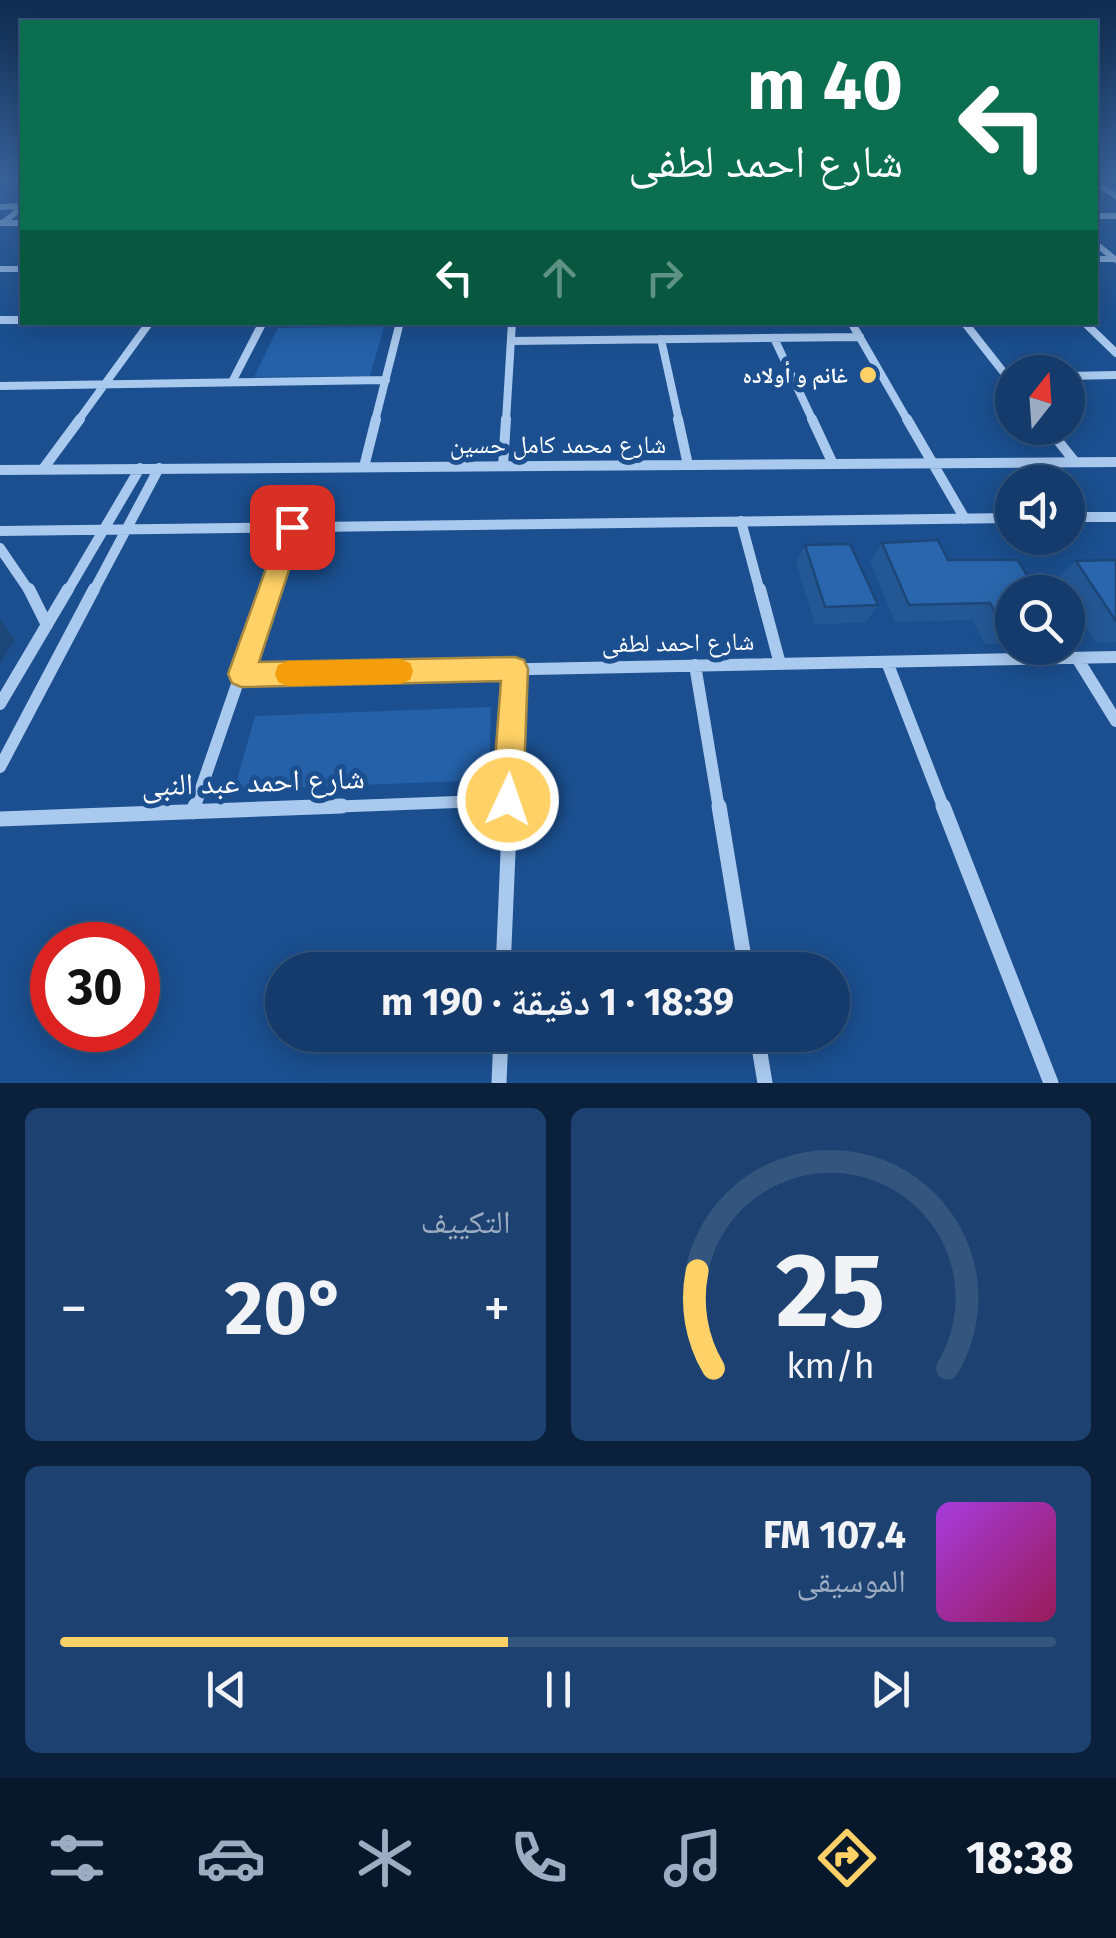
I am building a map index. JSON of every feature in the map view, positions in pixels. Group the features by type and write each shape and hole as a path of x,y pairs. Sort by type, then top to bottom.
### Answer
{"street":[{"path":"43,469 148,325"},
{"path":"232,382 261,325"},
{"path":"364,467 399,325"},
{"path":"503,466 512,325"},
{"path":"854,325 965,519"},
{"path":"966,325 995,360"},
{"path":"1087,325 1116,353"},
{"path":"511,341 860,336"},
{"path":"774,338 833,464"},
{"path":"661,339 688,464"},
{"path":"1085,376 1116,376"},
{"path":"0,386 386,380"},
{"path":"1062,445 1076,462"},
{"name":"شارع محمد كامل حسين","path":"0,470 1116,462"},
{"path":"0,704 140,468"},
{"path":"1,764 159,468"},
{"path":"1085,518 1116,517"},
{"path":"0,531 995,518"},
{"path":"741,522 780,664"},
{"path":"194,812 292,527"},
{"path":"0,548 25,582 47,625"},
{"name":"شارع احمد لطفى","path":"1085,658 1116,658"},
{"name":"شارع احمد لطفى","path":"241,674 995,660"},
{"path":"886,662 1051,1083"},
{"path":"1081,665 1116,721"},
{"path":"695,666 743,952"},
{"path":"503,952 515,669"},
{"name":"شارع احمد عبد النبى","path":"0,818 508,800"},
{"path":"499,1083 500,1052"},
{"path":"760,1052 765,1083"}],"shaded area":[{"path":"384,327 370,376 254,377 278,328"},
{"path":"491,707 489,780 234,790 255,716"}],"building":[{"path":"938,540 948,560 1018,560 1027,575 995,575 995,612 990,603 909,605 882,543"},
{"path":"850,544 878,605 825,607 805,545"},
{"path":"1116,560 1116,621 1076,561"}],"slow traffic":[{"path":"288,674 400,671"}],"place":[{"name":"غانم و أولاده","path":"868,375"}],"route":[{"path":"292,527 241,674 515,669 508,800"}]}
